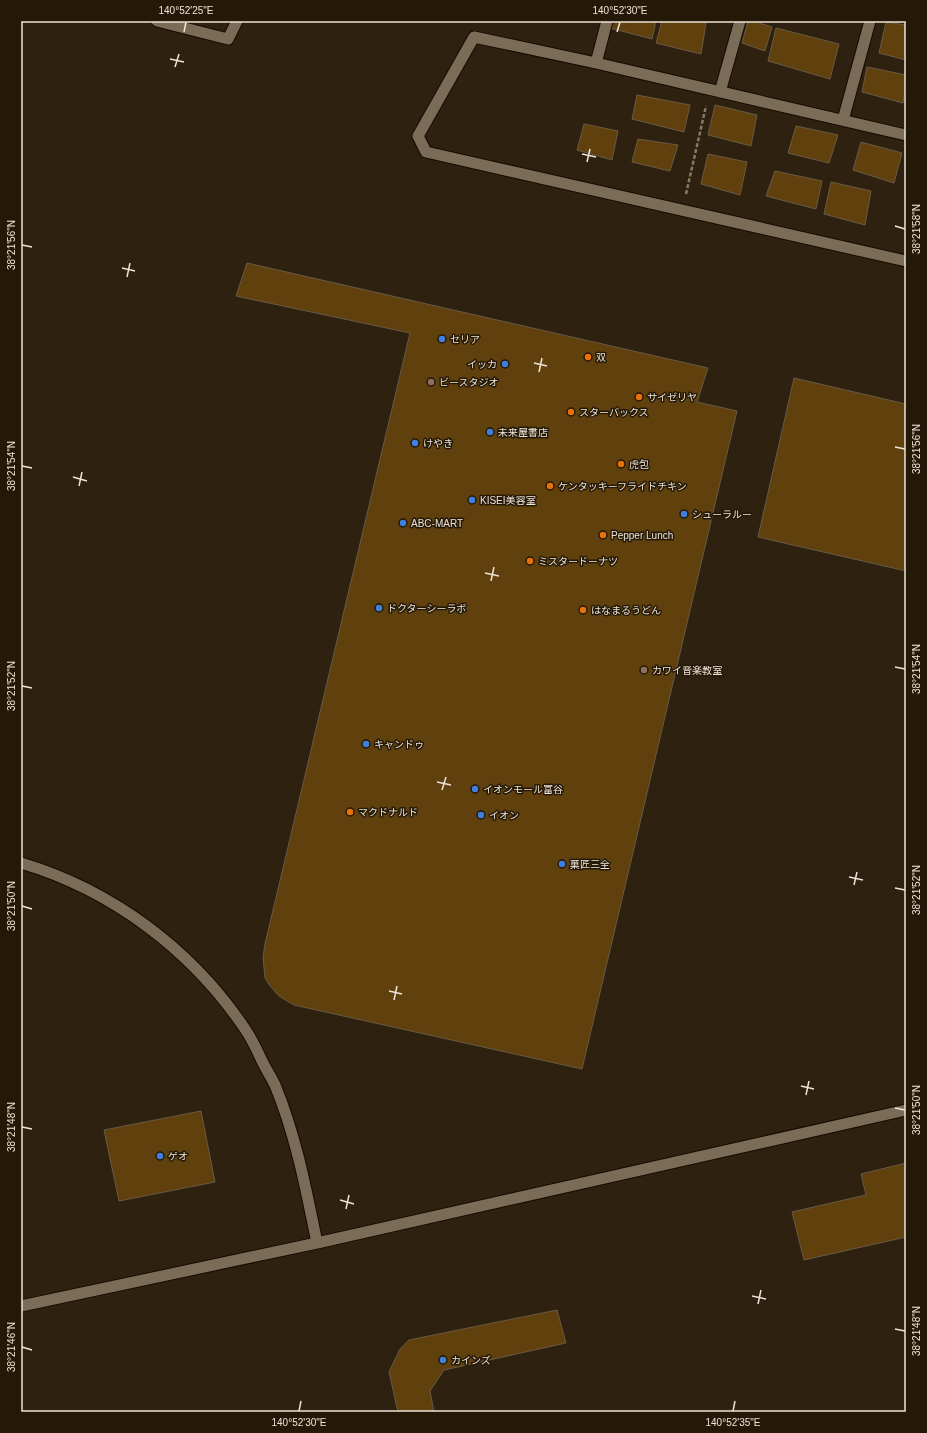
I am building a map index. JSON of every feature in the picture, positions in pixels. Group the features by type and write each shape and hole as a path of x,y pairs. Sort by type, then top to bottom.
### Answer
{"street":[{"path":"157,21 228,38 237,21"},
{"path":"596,63 607,21"},
{"path":"714,91 740,21"},
{"path":"843,120 870,21"},
{"path":"906,135 474,36 418,136 426,152 906,261"},
{"path":"21,863 55,874 102,897 137,918 175,949 211,984 246,1030 274,1084 295,1142 317,1243"},
{"path":"21,1306 317,1243 906,1110"}],"path":[{"path":"683,210 714,91"}],"building":[{"path":"613,21 656,21 652,39 610,28"},
{"path":"662,21 696,21 706,23 701,54 656,43"},
{"path":"748,21 753,21 772,27 765,51 742,43"},
{"path":"886,22 906,25 906,60 879,53"},
{"path":"776,28 839,44 830,79 768,61"},
{"path":"867,67 906,75 903,103 862,92"},
{"path":"637,95 690,105 684,132 632,119"},
{"path":"715,105 757,115 751,146 708,135"},
{"path":"584,124 618,131 612,160 577,150"},
{"path":"796,126 838,135 829,163 788,153"},
{"path":"638,139 678,145 670,171 632,162"},
{"path":"861,142 902,153 894,183 853,170"},
{"path":"708,154 747,162 740,195 701,184"},
{"path":"775,171 822,181 816,209 766,196"},
{"path":"831,182 871,191 865,225 824,214"},
{"name":"イオンモール富谷","path":"247,263 708,368 697,402 737,411 582,1069 294,1005 279,996 265,978 263,957 265,944 410,333 236,296"},
{"path":"794,378 906,404 906,571 758,537"},
{"name":"ゲオ","path":"201,1111 215,1182 119,1201 104,1130"},
{"path":"906,1163 906,1237 804,1260 792,1212 866,1195 861,1174"},
{"name":"カインズ","path":"557,1310 566,1343 444,1370 430,1391 434,1412 398,1412 389,1372 400,1349 409,1340"}],"place":[{"name":"セリア","path":"442,339"},
{"name":"双","path":"588,357"},
{"name":"イッカ","path":"505,364"},
{"name":"ビースタジオ","path":"431,382"},
{"name":"サイゼリヤ","path":"639,397"},
{"name":"スターバックス","path":"571,412"},
{"name":"未来屋書店","path":"490,432"},
{"name":"けやき","path":"415,443"},
{"name":"虎包","path":"621,464"},
{"name":"ケンタッキーフライドチキン","path":"550,486"},
{"name":"KISEI美容室","path":"472,500"},
{"name":"シューラルー","path":"684,514"},
{"name":"ABC-MART","path":"403,523"},
{"name":"Pepper Lunch","path":"603,535"},
{"name":"ミスタードーナツ","path":"530,561"},
{"name":"ドクターシーラボ","path":"379,608"},
{"name":"はなまるうどん","path":"583,610"},
{"name":"カワイ音楽教室","path":"644,670"},
{"name":"キャンドゥ","path":"366,744"},
{"name":"イオンモール富谷","path":"475,789"},
{"name":"マクドナルド","path":"350,812"},
{"name":"イオン","path":"481,815"},
{"name":"菓匠三全","path":"562,864"},
{"name":"ゲオ","path":"160,1156"},
{"name":"カインズ","path":"443,1360"}]}
